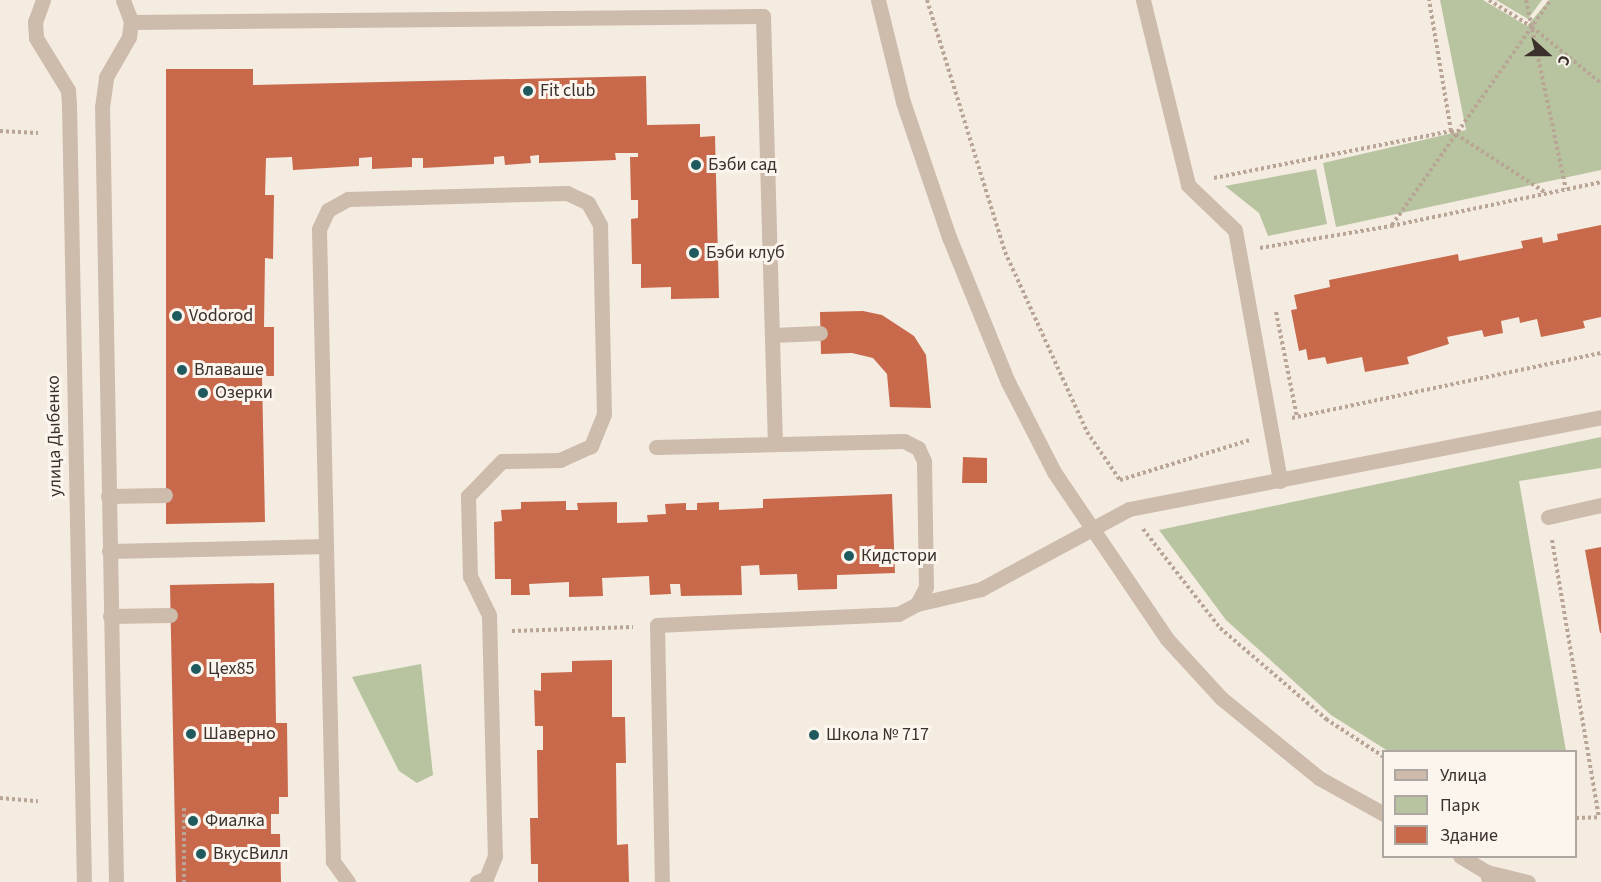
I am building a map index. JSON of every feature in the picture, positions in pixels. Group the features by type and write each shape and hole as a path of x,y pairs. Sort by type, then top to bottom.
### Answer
{"street":[{"name":"улица Дыбенко","path":"43,0 35,22 36,38 68,90 69,104 84,882"},
{"path":"116,882 102,90 126,44 131,22 123,0"},
{"path":"878,0 903,102 953,247 1008,382 1053,472 1167,639 1221,698 1319,778 1382,813"},
{"path":"1143,0 1188,185 1235,230 1280,481"},
{"path":"131,22 763,16 775,444"},
{"path":"348,882 333,861 319,229 328,210 348,199 567,193 588,203 600,225 604,414 591,446 560,460 502,461 468,496 470,576 489,615 490,632 495,856 486,878 477,882"},
{"path":"772,335 820,333"},
{"path":"662,882 657,625 898,614 917,604 981,589 1130,509 1601,417"},
{"path":"656,447 904,441 918,448 924,461 926,586 917,604"},
{"path":"108,496 165,495"},
{"path":"1548,517 1601,505"},
{"path":"109,551 326,546"},
{"path":"110,616 170,615"},
{"path":"1463,858 1488,877 1528,882"}],"path":[{"path":"927,0 1005,252 1087,432 1120,480 1130,509 1220,628 1326,719 1382,756"},
{"path":"1429,0 1451,131"},
{"path":"1489,0 1532,27 1601,83"},
{"path":"1526,0 1566,189"},
{"path":"1391,226 1458,135 1551,0"},
{"path":"0,131 38,133"},
{"path":"1188,185 1451,131 1547,194"},
{"path":"1239,252 1391,226 1601,182"},
{"path":"1120,480 1247,442 1268,423 1601,352"},
{"path":"1548,517 1600,817 1577,818"},
{"path":"490,632 643,627"},
{"path":"0,798 39,801"},
{"path":"184,808 184,882"}],"green space":[{"path":"1440,0 1483,0 1527,26 1549,0 1601,0 1601,170 1336,227 1323,163 1466,130"},
{"path":"1496,0 1542,0 1528,19"},
{"path":"1316,169 1327,224 1268,236 1259,213 1225,186"},
{"path":"1601,437 1601,468 1519,481 1566,750 1386,750 1331,715 1226,620 1159,530"},
{"path":"421,664 433,775 417,783 399,771 352,677"}],"building":[{"path":"166,69 253,69 253,85 646,76 647,125 700,124 700,137 715,136 719,298 671,299 671,287 641,288 641,264 632,264 631,219 638,218 638,200 631,200 630,157 638,157 638,153 615,153 616,160 539,163 539,155 530,156 531,163 505,165 504,156 494,157 494,164 423,168 423,158 412,158 412,167 372,169 372,157 359,158 359,166 293,170 292,157 266,158 265,195 274,195 273,259 265,258 264,327 274,327 274,376 262,376 265,522 166,524"},
{"path":"1601,225 1601,317 1583,321 1585,328 1541,337 1537,319 1520,323 1519,317 1501,321 1503,333 1484,337 1482,330 1447,337 1449,344 1407,357 1409,364 1365,372 1362,357 1327,364 1325,357 1308,360 1306,349 1299,351 1291,310 1297,309 1294,295 1330,287 1329,280 1458,254 1459,261 1523,248 1521,241 1542,237 1543,243 1558,240 1557,234"},
{"path":"863,311 882,315 914,336 926,355 931,408 890,407 887,374 873,358 852,353 821,354 820,312"},
{"path":"963,457 987,458 987,483 962,483"},
{"path":"892,494 895,573 837,575 837,589 798,590 797,574 760,575 759,565 741,566 742,595 681,596 680,584 670,584 671,594 650,595 649,576 602,578 603,596 569,597 569,582 529,584 530,595 511,595 511,579 495,579 494,522 502,521 501,510 521,509 521,502 566,501 566,510 578,510 577,503 617,502 617,523 648,522 647,515 666,514 665,504 686,503 686,510 697,510 697,503 719,502 719,510 763,508 763,499"},
{"path":"1601,547 1601,633 1600,633 1585,550"},
{"path":"274,583 276,723 287,723 288,797 279,797 279,814 271,814 271,834 280,834 281,882 176,882 170,585"},
{"path":"612,660 612,717 625,717 626,763 616,763 617,845 628,844 629,882 538,882 538,864 531,864 530,818 538,818 537,750 543,750 543,726 535,726 534,690 541,691 541,673 572,672 572,661"}],"place":[{"name":"Fit club","path":"528,91"},
{"name":"Бэби сад","path":"696,165"},
{"name":"Бэби клуб","path":"694,253"},
{"name":"Vodorod","path":"177,316"},
{"name":"Влаваше","path":"182,370"},
{"name":"Озерки","path":"203,393"},
{"name":"Кидстори","path":"849,556"},
{"name":"Цех85","path":"196,669"},
{"name":"Шаверно","path":"191,734"},
{"name":"Школа № 717","path":"814,735"},
{"name":"Фиалка","path":"193,821"},
{"name":"ВкусВилл","path":"201,854"}]}
